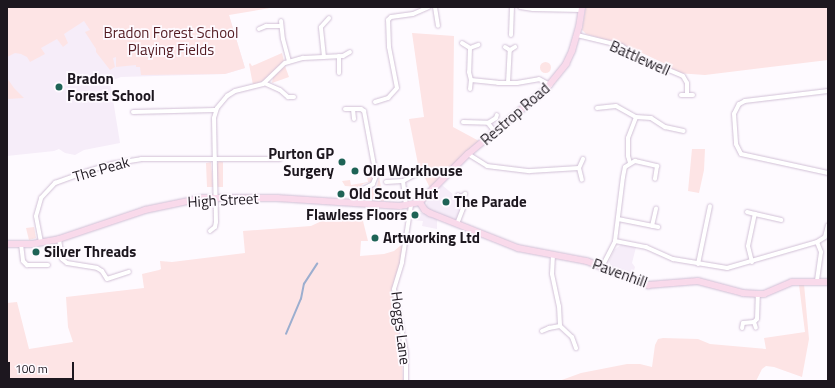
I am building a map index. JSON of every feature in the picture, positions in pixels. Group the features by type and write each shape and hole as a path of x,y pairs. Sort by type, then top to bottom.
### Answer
{"street":[{"path":"375,102 388,98 397,88 389,47 388,20 391,16 413,14 429,7"},
{"path":"435,7 438,26"},
{"path":"511,36 512,7"},
{"path":"520,7 533,9 582,9"},
{"name":"Restrop Road","path":"420,202 468,154 536,99 550,85 569,57 577,35 582,9"},
{"path":"324,57 321,27 329,18"},
{"path":"259,28 281,24 289,61"},
{"name":"Battlewell","path":"577,35 622,46 634,55 683,76 687,83 687,95"},
{"path":"462,43 470,48 478,46"},
{"path":"505,47 510,50"},
{"path":"510,50 515,47"},
{"path":"470,48 470,89"},
{"path":"508,83 510,50"},
{"path":"210,231 216,229 216,110 227,96 235,91 255,87 264,82 280,66 289,61 339,56 350,52"},
{"path":"339,56 340,73"},
{"path":"471,80 508,83 539,79 550,85"},
{"path":"264,82 280,90 288,97 294,97"},
{"path":"828,91 745,102 739,104 734,114 736,147 743,155 828,173"},
{"name":"Battlewell","path":"681,95 693,95"},
{"path":"601,102 603,108"},
{"path":"597,108 616,106 636,117 651,118 665,127 681,129"},
{"path":"345,109 361,108 364,111 376,176 373,184 361,190 359,203"},
{"path":"353,109 354,119"},
{"path":"133,112 216,110"},
{"path":"463,122 488,123 497,116"},
{"path":"630,163 628,156 628,138 636,117"},
{"path":"488,123 495,132"},
{"path":"468,154 487,166 530,170 579,168"},
{"name":"The Peak","path":"41,242 36,216 38,203 45,192 55,183 111,164 132,159 280,159"},
{"path":"582,180 579,168 583,159"},
{"path":"602,267 615,241 625,167 630,163 639,162 658,166 655,179"},
{"path":"386,182 403,181 418,173"},
{"name":"Hoggs Lane","path":"403,181 408,205 412,208 403,256 394,289 406,353 406,381"},
{"path":"457,224 464,206 459,196 465,194"},
{"name":"High Street","path":"7,242 21,244 59,239 145,210 203,198 278,198 408,205 420,202"},
{"name":"Pavenhill","path":"420,202 427,212 518,248 578,259 648,285 698,281 743,293 764,294 791,282 828,282"},
{"path":"698,264 710,206"},
{"path":"652,226 656,208"},
{"path":"747,212 781,220"},
{"path":"752,262 748,246 755,214"},
{"path":"618,219 658,227"},
{"path":"615,241 646,247 673,259 727,268 817,242 825,237 828,225"},
{"path":"59,239 62,259 67,263 97,268 102,271 107,279 129,272"},
{"path":"817,242 821,252 817,281"},
{"path":"21,244 23,261 27,265 48,265"},
{"path":"553,255 552,274 560,306 560,326"},
{"path":"754,322 758,316 758,294"},
{"path":"742,328 743,322 754,322"},
{"path":"754,322 756,328"},
{"path":"542,331 560,326"},
{"path":"560,326 572,336 576,348"}],"shaded area":[{"name":"Bradon Forest School","path":"229,15 245,68 225,74 121,77 110,81 120,143 84,150 75,155 65,153 59,149 54,151 7,156 7,18"},
{"path":"442,185 461,201 462,207 454,221 430,211 426,206 429,197"},
{"path":"412,212 428,214 437,219 437,229 422,226 423,221 411,220"},
{"path":"622,244 636,247 632,263 635,267 632,278 615,271 609,262 614,250"}],"green space":[{"name":"Bradon Forest School Playing Fields","path":"7,7 270,8 229,15 245,68 225,74 141,75 140,67 136,67 136,65 116,67 116,57 113,58 115,67 110,70 96,52 96,49 85,32 90,30 84,21 64,34 68,43 63,47 57,39 41,48 45,54 30,62 27,57 21,54 15,53 7,57"},
{"path":"586,7 828,7 828,60 705,75 677,73 670,70 670,66 627,46 586,34 582,30"},
{"path":"412,33 454,36 453,127 479,141 430,188 418,164 409,119 424,117"},
{"path":"282,53 284,61 263,81 253,85 249,64 250,63 252,66"},
{"path":"545,61 549,63 551,67 549,71 545,73 541,71 539,67 541,63"},
{"path":"285,66 289,77 272,83 273,77"},
{"path":"7,78 14,88 24,98 7,99"},
{"path":"692,149 705,149 704,170 699,193 688,191"},
{"path":"219,161 223,162 223,187 216,187 217,164"},
{"path":"211,162 213,187 207,187 206,163"},
{"path":"374,176 373,181 363,184 360,187 345,186 342,181 350,180 351,185 368,182 367,177"},
{"path":"379,177 384,201 362,198 363,191 368,188 374,189 377,186"},
{"path":"328,218 350,218 363,221 368,241 361,241 360,256 384,254 394,251 402,246 402,258 391,291 402,351 403,381 7,381 7,303 17,302 29,349 73,342 68,327 66,297 144,288 142,274 161,269 160,261 172,262 245,253 243,231 311,226"},
{"path":"34,227 36,238 29,240 26,228"},
{"path":"804,284 809,339 802,377 774,367 766,366 762,369 756,381 559,381 581,373 627,364 640,364 652,367 655,345 658,339 663,338 698,339 710,344 766,349 764,338 805,332 799,285"}],"waterway":[{"path":"286,334 301,299 304,284 317,264"}],"place":[{"name":"Bradon Forest School","path":"59,87"},
{"name":"Purton GP Surgery","path":"342,162"},
{"name":"Old Workhouse","path":"355,171"},
{"name":"Old Scout Hut","path":"341,194"},
{"name":"The Parade","path":"446,202"},
{"name":"Flawless Floors","path":"415,215"},
{"name":"Artworking Ltd","path":"375,238"},
{"name":"Silver Threads","path":"36,252"}]}
